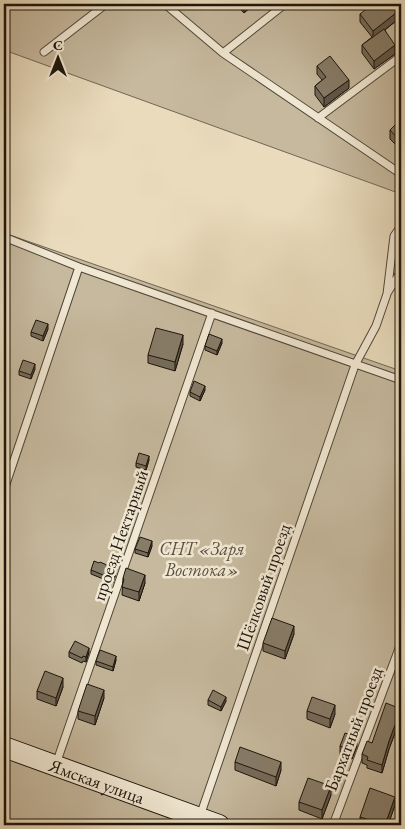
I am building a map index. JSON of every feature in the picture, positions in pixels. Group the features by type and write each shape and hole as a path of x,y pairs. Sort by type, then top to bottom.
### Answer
{"street":[{"name":"Ямская улица","path":"4,747 219,825"}],"lane":[{"path":"44,52 106,4"},
{"path":"166,4 223,53 401,174"},
{"path":"223,53 285,4"},
{"path":"318,118 401,56"},
{"path":"387,294 394,236 401,226"},
{"path":"4,237 79,266 401,380"},
{"path":"4,490 79,266"},
{"path":"387,294 401,271"},
{"name":"Шёлковый проезд","path":"199,818 356,365 376,326 387,294"},
{"name":"проезд Нектарный","path":"55,766 212,313"},
{"name":"Бархатный проезд","path":"333,825 401,643"}],"green space":[{"path":"4,4 401,4 401,194 4,50"},
{"name":"СНТ «Заря Востока»","path":"4,233 401,371 401,825 219,825 4,747"},
{"path":"4,756 197,825 4,825"}],"building":[{"path":"373,4 401,4 401,9 373,31 360,14"},
{"path":"384,29 395,45 374,61 362,45"},
{"path":"330,56 349,80 324,98 315,86 326,77 317,66"},
{"path":"401,119 401,142 390,130"},
{"path":"36,320 48,324 43,336 31,332"},
{"path":"156,328 183,335 175,362 148,355"},
{"path":"209,334 222,339 217,351 205,346"},
{"path":"23,360 35,364 31,375 19,371"},
{"path":"194,381 205,386 200,397 190,392"},
{"path":"139,453 149,456 146,466 136,463"},
{"path":"140,537 152,541 148,553 135,549"},
{"path":"94,561 116,569 113,579 91,570"},
{"path":"126,568 145,575 139,592 122,587"},
{"path":"272,618 294,626 285,651 263,643"},
{"path":"75,641 89,648 86,657 83,656 82,658 69,652"},
{"path":"100,650 116,656 113,667 96,661"},
{"path":"45,671 63,678 56,698 37,691"},
{"path":"87,684 104,690 95,716 78,711"},
{"path":"213,690 226,697 221,707 208,700"},
{"path":"312,697 335,705 330,719 307,711"},
{"path":"386,703 401,709 382,765 367,760 368,757 362,754 367,741 372,743"},
{"path":"345,733 357,737 352,751 340,746"},
{"path":"240,747 281,762 276,777 235,762"},
{"path":"308,778 331,786 322,810 299,802"},
{"path":"370,788 395,797 385,825 360,817"}]}
